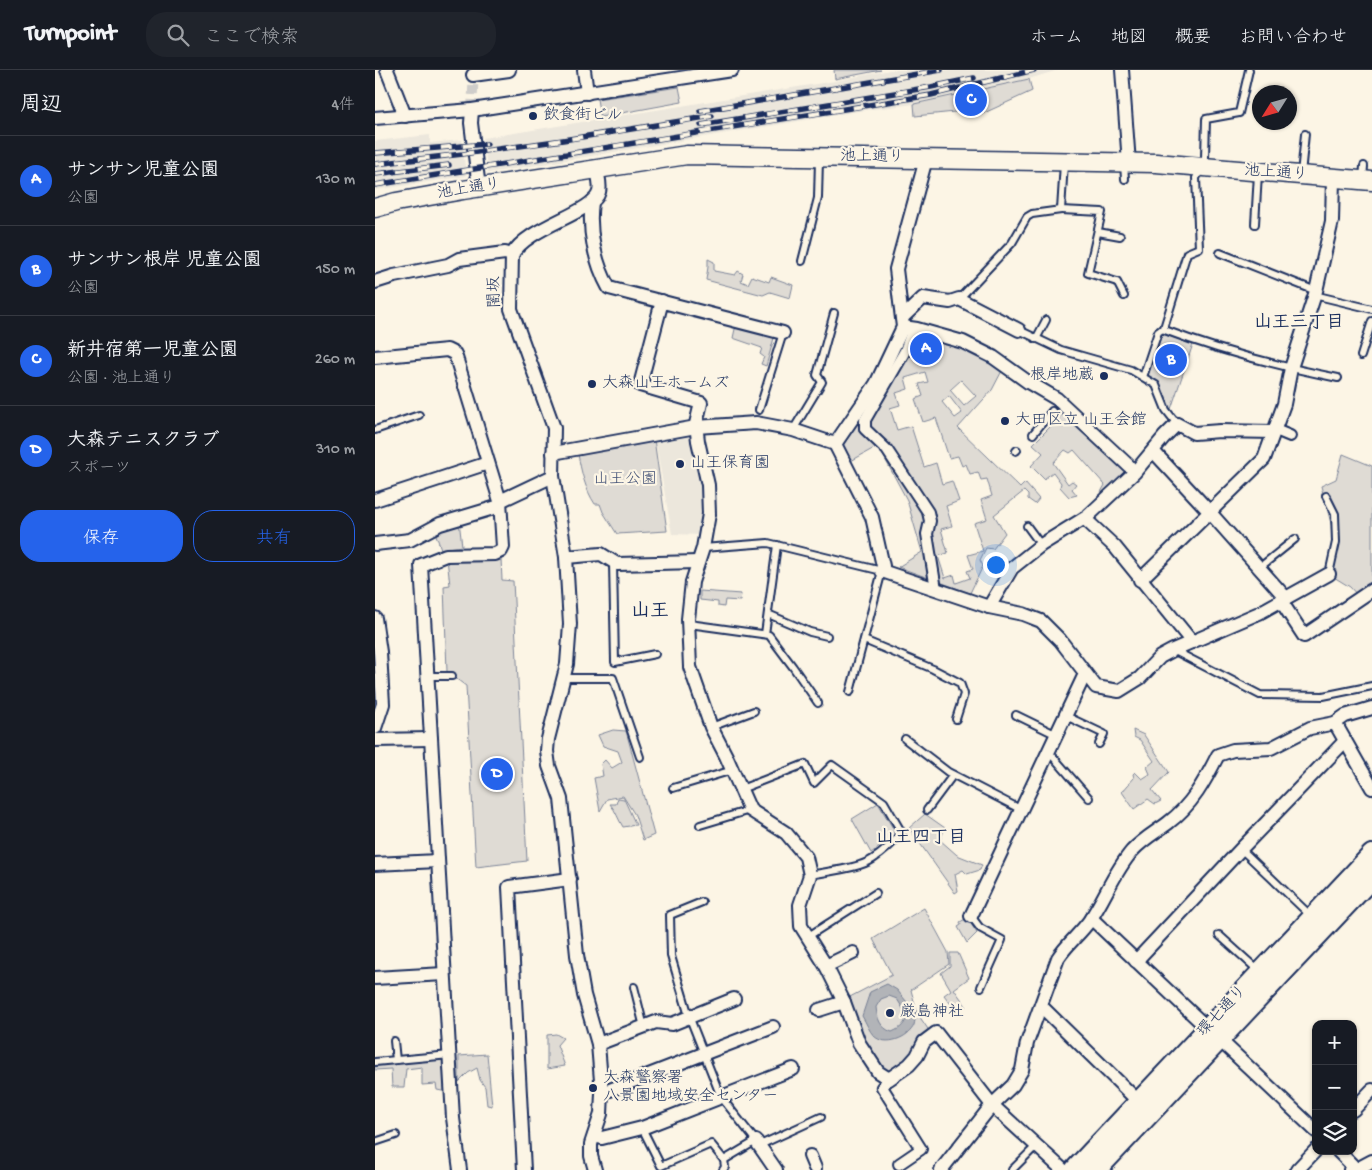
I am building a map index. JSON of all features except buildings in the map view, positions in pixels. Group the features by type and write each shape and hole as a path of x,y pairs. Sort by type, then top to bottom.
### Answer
{"main road":[{"name":"池上通り","path":"375,208 397,202 678,156 1064,162 1126,168 1158,164 1333,178 1366,176"},
{"name":"環七通り","path":"1096,1170 1213,1034 1260,973 1372,855"},
{"name":"環七通り","path":"1075,1170 1139,1102 1213,1034 1372,877"}],"street":[{"path":"387,70 405,116"},
{"path":"473,75 509,70"},
{"path":"584,70 587,92"},
{"path":"375,118 472,110 732,70"},
{"path":"1122,70 1126,168"},
{"path":"472,110 471,123 479,188"},
{"path":"925,159 896,270 906,325 905,351 865,420 865,429 887,450 928,512 930,521 927,534 936,589"},
{"path":"597,169 599,192 592,202 591,212 593,243 600,272 609,288 783,333"},
{"path":"1140,580 1189,537 1210,512 1265,459 1284,404 1291,368 1315,293 1332,221 1333,178"},
{"name":"闇坂","path":"592,202 535,233 521,244 512,255 511,309 554,428 553,454 566,557 570,624 567,664 547,751 549,766 561,799 577,955 584,995 598,1044 601,1114 593,1136 591,1156 595,1170"},
{"path":"375,282 394,276 448,265 459,259 505,253 512,255"},
{"path":"835,444 875,384 906,325 923,298 950,302 959,300 1019,330"},
{"path":"662,302 640,385 701,403 696,427 708,484 709,514 703,548 692,582 689,624 690,667 711,727 733,770 750,810 787,833 805,857 809,875 800,905 801,926 827,966 844,1002 859,1043 878,1072 889,1079"},
{"path":"906,325 963,342 993,357 1027,382 1054,407 1129,466"},
{"path":"375,357 447,350 455,354 500,503 503,545 501,551 495,554 446,555 421,564 453,1118 460,1170"},
{"path":"553,454 696,427 755,422 793,430 835,444 871,517 883,566 882,572 989,607 1023,614 1041,621 1060,640 1096,687 1119,691 1140,678 1160,657 1259,613 1329,574"},
{"path":"989,607 1012,568 1041,545 1085,519 1135,472 1177,424 1194,433 1278,431 1291,436"},
{"path":"1153,452 1210,512 1259,568 1283,599 1304,636 1372,590"},
{"path":"375,500 488,463"},
{"path":"375,544 411,540 440,524 500,503 556,477"},
{"path":"1085,519 1115,547 1192,642"},
{"path":"566,557 601,554 617,564 698,562"},
{"path":"375,618 380,652 383,704 375,728"},
{"path":"971,916 1085,674"},
{"path":"941,1170 992,1106 1013,1084 1022,1070 1027,1043 1058,958 1064,949 1080,934 1120,868 1133,851 1145,838 1180,813 1197,794 1218,755 1233,750 1271,748 1310,728 1335,723 1345,716 1372,708"},
{"path":"1335,723 1372,788"},
{"path":"375,740 431,739"},
{"path":"1136,961 1345,741"},
{"path":"375,864 438,861"},
{"path":"524,1170 516,984 509,887 570,879"},
{"path":"1091,918 1312,1126"},
{"path":"827,966 853,953"},
{"path":"375,978 444,974"},
{"path":"598,1044 656,1022 672,1024 734,999"},
{"path":"819,1010 844,1002"},
{"path":"1041,1006 1139,1102"},
{"path":"599,1096 773,1027"},
{"path":"899,1164 921,1149 882,1087 889,1079 909,1065 925,1042 938,1031 992,1106 1063,1170"},
{"path":"593,1136 602,1138 642,1128 793,1068"},
{"path":"1357,1106 1372,1090"},
{"path":"758,1143 776,1170"},
{"path":"1297,1170 1312,1154"},
{"path":"1342,1155 1352,1165 1350,1170"},
{"path":"810,1156 815,1169"},
{"path":"1355,1170 1372,1161"}],"lane":[{"path":"1143,377 1158,332 1164,328 1187,253 1199,248 1197,178 1205,158 1206,119 1239,112 1249,70"},
{"path":"1301,176 1305,134"},
{"path":"802,261 818,198 819,157"},
{"path":"1061,210 1064,162"},
{"path":"1255,224 1258,172"},
{"path":"959,300 1012,243 1027,217 1031,214 1061,210 1102,212 1088,273 1117,282 1124,296"},
{"path":"1098,232 1120,236"},
{"path":"1220,253 1315,293 1372,309"},
{"path":"793,430 822,382 817,376 834,313"},
{"path":"1036,339 1046,320"},
{"path":"1361,356 1372,321"},
{"path":"1162,329 1196,342 1291,368 1338,378"},
{"path":"1019,330 1061,350 1131,370 1143,377 1156,385 1166,410 1177,424"},
{"path":"759,410 783,333"},
{"path":"1033,434 1054,407"},
{"path":"375,430 419,414"},
{"path":"1326,496 1335,514 1335,542 1329,574"},
{"path":"1027,526 1041,545"},
{"path":"1259,568 1295,539"},
{"path":"703,548 768,543 882,572 850,692"},
{"path":"765,634 777,546"},
{"path":"613,561 615,662 655,654"},
{"path":"768,614 810,632 827,636"},
{"path":"689,624 769,635 818,703"},
{"path":"864,640 960,682 964,694 956,718"},
{"path":"1173,650 1260,695 1323,696 1372,686"},
{"path":"428,676 452,676"},
{"path":"564,678 613,678 640,757"},
{"path":"711,727 754,711"},
{"path":"1016,715 1057,735"},
{"path":"1066,716 1104,734 1099,744"},
{"path":"905,739 953,775 1022,810"},
{"path":"1049,752 1089,798"},
{"path":"741,789 805,764 814,783 832,764 884,802 902,833 895,840 873,859 855,867 809,875"},
{"path":"673,788 733,770"},
{"path":"927,810 953,775"},
{"path":"700,825 750,810"},
{"path":"1241,849 1313,917"},
{"path":"807,937 876,893"},
{"path":"702,902 670,915 671,956 689,1016 721,1097 758,1143"},
{"path":"971,916 980,928 1002,940 981,987"},
{"path":"1219,935 1260,973"},
{"path":"634,987 644,1027"},
{"path":"394,1041 396,1060"},
{"path":"375,1062 450,1056"},
{"path":"724,1160 758,1143 821,1117"},
{"path":"642,1128 661,1166 711,1144 724,1160 725,1167 723,1170"},
{"path":"375,1142 396,1135"},
{"path":"1012,1170 1036,1146"}],"shaded area":[{"path":"890,70 1058,70 1029,79 914,104 859,111 488,173 483,138 835,81"},
{"path":"430,135 430,143 462,140 466,176 375,190 375,141"},
{"name":"山王保育園","path":"693,431 705,485 706,514 701,535 672,534 655,439"},
{"path":"887,984 897,990 916,1013 914,1025 907,1034 890,1041 884,1041 874,1036 862,1016 870,992","holes":["889,996 897,999 907,1015 902,1026 892,1032 880,1022 876,1007 881,999"]}],"green space":[{"path":"834,70 881,70 835,79"},
{"path":"1029,79 1032,91 982,114 975,110 915,116 914,104"},
{"path":"679,87 682,102 600,117 597,99"},
{"path":"708,259 714,262 714,271 735,275 738,271 743,274 741,281 748,284 752,276 769,282 771,277 793,285 790,298 770,292 763,295 706,280"},
{"path":"739,326 774,338 766,366 761,364 764,357 760,354 762,348 733,338 735,329"},
{"path":"916,331 964,344 1004,367 992,390 958,428 1020,488 1025,483 1039,499 1035,504 1028,499 1028,495 1024,491 994,515 1005,533 993,549 986,548 980,560 983,566 970,593 898,567 922,552 907,500 878,446 849,462 839,443","holes":["925,372 928,382 919,384 923,396 915,399 923,422 936,418 949,458 958,456 962,466 966,464 970,474 978,472 981,480 987,479 992,496 981,500 987,519 974,523 983,551 968,555 973,569 967,571 970,578 956,583 954,575 945,578 938,556 948,553 941,529 952,526 946,506 959,501 952,481 942,484 936,463 924,467 911,426 897,430 890,408 900,405 896,393 908,389 905,378","961,380 976,396 964,406 950,390","949,396 962,413 955,418 942,402"]},
{"path":"1162,334 1193,344 1171,409 1166,405 1157,384 1148,375"},
{"path":"1064,413 1131,477 1106,499 1101,492 1105,485 1074,450 1070,453 1065,450 1053,463 1068,484 1072,481 1076,484 1072,489 1077,495 1069,497 1060,487 1061,483 1053,472 1044,479 1031,466 1043,453 1033,444"},
{"name":"山王公園","path":"654,439 667,531 617,534 600,504 595,504 586,486 578,454"},
{"path":"1343,454 1372,466 1372,586 1358,596 1350,587 1329,574 1336,542 1321,486 1336,479"},
{"path":"459,521 462,546 441,549 435,532"},
{"path":"447,559 501,559 502,580 513,581 527,861 476,867 466,686 447,672 444,586 450,585"},
{"path":"700,591 741,594 740,601 725,600 724,607 718,606 718,602 700,600"},
{"path":"613,730 626,731 654,835 643,840 635,815 623,796 607,799 600,811 594,778 603,776 601,764 605,760 612,768 622,762 618,751 603,746 598,735"},
{"path":"1133,730 1144,735 1169,772 1152,790 1161,801 1155,804 1148,799 1134,809 1122,792 1134,778 1133,774 1135,772 1142,779 1150,774 1147,767 1154,761 1140,740 1134,737"},
{"path":"618,798 624,799 636,825 623,827 610,804 616,804"},
{"path":"878,803 894,830 893,837 871,853 852,819"},
{"path":"925,814 945,828 940,840 957,855 982,865 980,870 967,874 963,870 955,874 958,891 955,893 909,828"},
{"path":"924,908 948,952 949,964 911,990 917,1012 915,1010 930,1032 889,1079 863,1041 846,999 892,975 873,939"},
{"path":"967,918 977,933 967,943 958,927 961,925 960,922"},
{"path":"950,953 958,953 969,978 954,989 966,1006 957,1012 944,995 951,990 941,973 950,966"},
{"path":"556,1034 563,1038 557,1045 565,1066 547,1069 547,1035"},
{"path":"487,1054 492,1106 487,1105 485,1087 480,1080 477,1068 468,1073 459,1082 459,1056"},
{"path":"447,1059 447,1092 437,1090 436,1084 422,1085 422,1067 406,1069 404,1087 392,1087 391,1069 375,1070 375,1064"}],"tunnel":[{"path":"472,110 474,70"}],"railway":[{"path":"700,111 941,70"},
{"path":"375,185 931,95 1034,70"},
{"path":"701,125 931,87 974,78"},
{"path":"375,164 563,140 712,116"},
{"path":"375,153 487,144"},
{"path":"375,174 449,165"}],"place":[{"name":"新井宿第一児童公園","path":"971,100"},
{"name":"飲食街ビル","path":"533,116"},
{"name":"サンサン児童公園","path":"926,349"},
{"name":"サンサン根岸 児童公園","path":"1171,360"},
{"name":"根岸地蔵","path":"1104,376"},
{"name":"大森山王ホームズ","path":"592,384"},
{"name":"大田区立 山王会館","path":"1005,421"},
{"name":"山王保育園","path":"680,464"},
{"name":"大森テニスクラブ","path":"497,774"},
{"name":"厳島神社","path":"890,1013"},
{"name":"大森警察署 八景園地域安全センター","path":"593,1088"}],"district":[{"name":"山王三丁目","path":"1299,323"},
{"name":"山王","path":"650,612"},
{"name":"山王四丁目","path":"921,838"}]}
